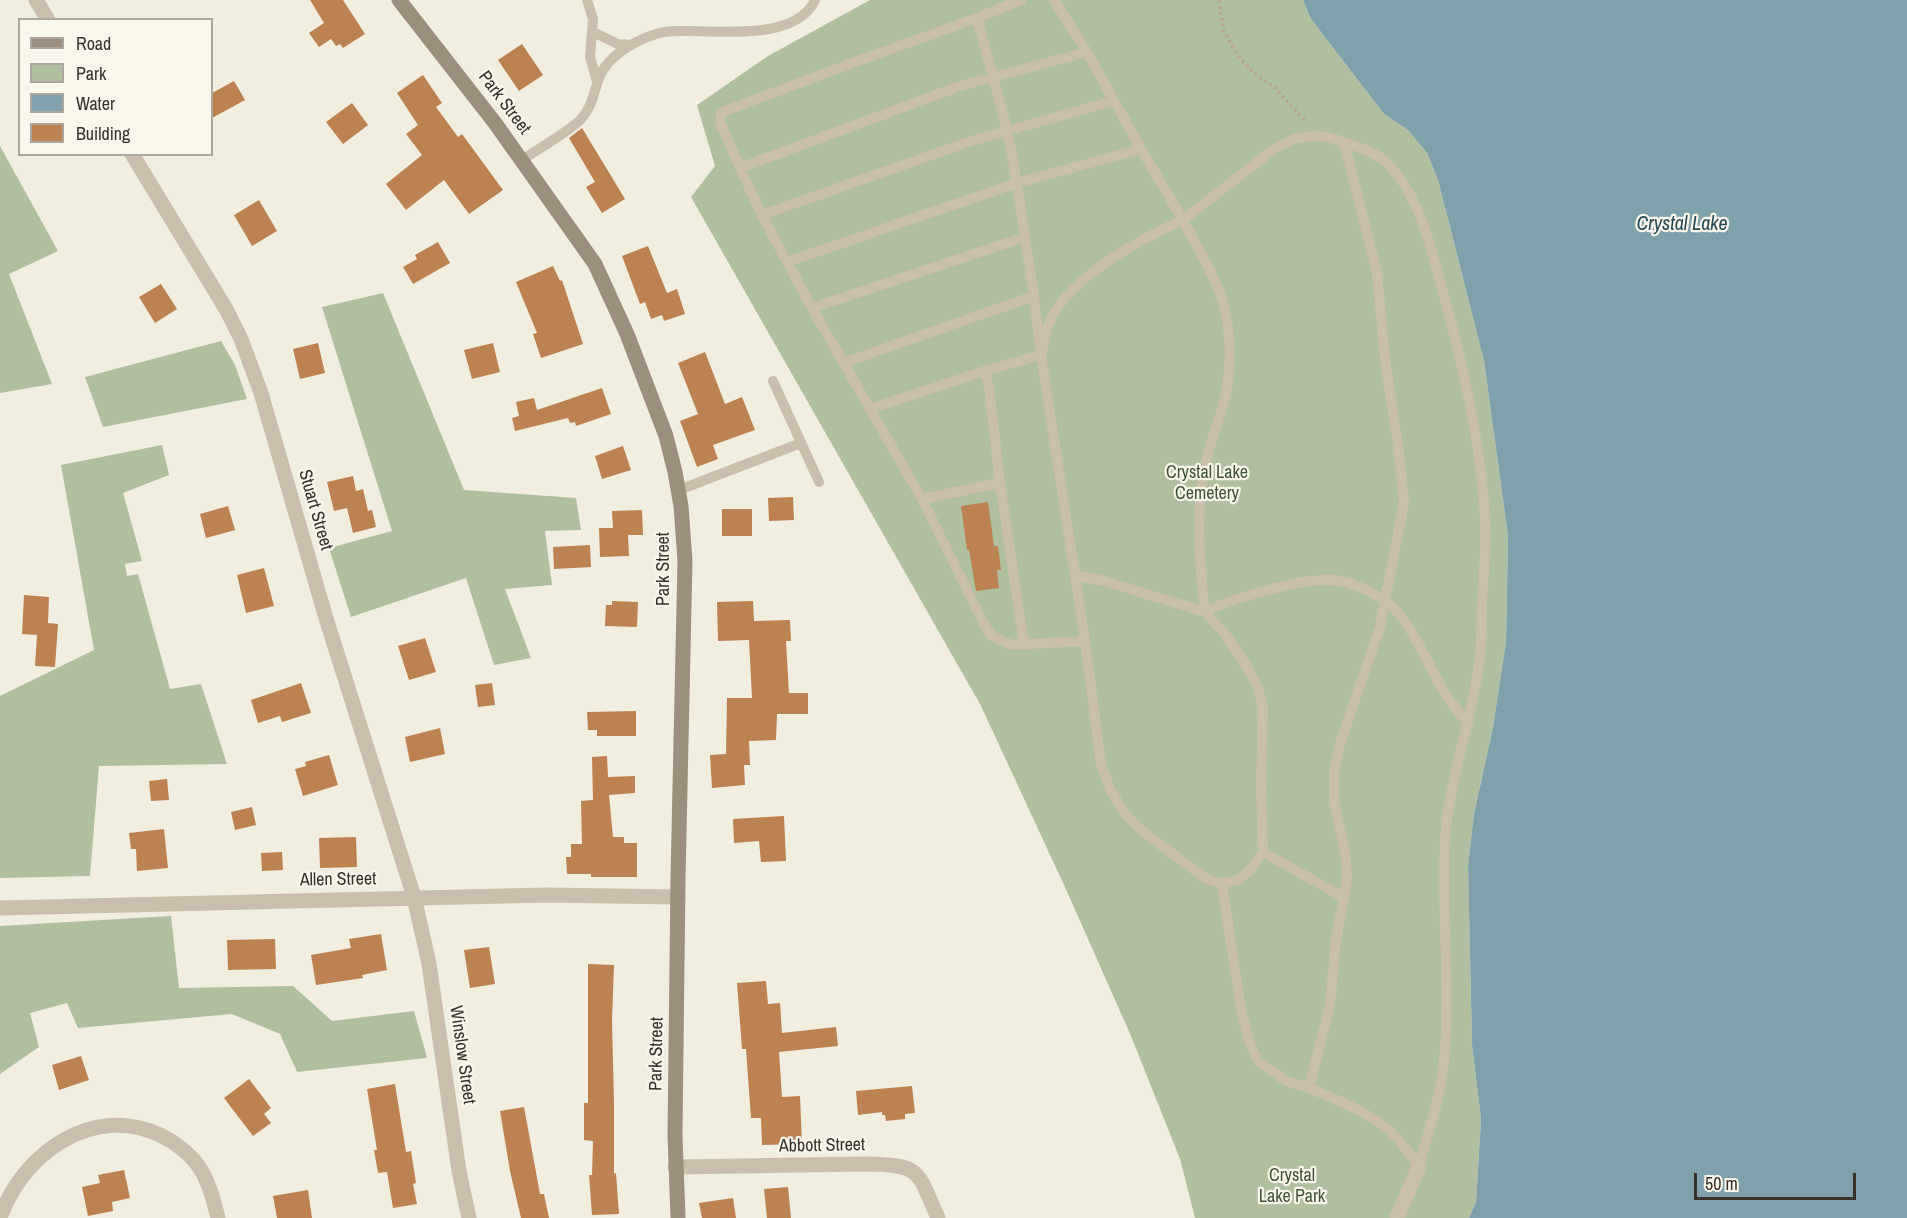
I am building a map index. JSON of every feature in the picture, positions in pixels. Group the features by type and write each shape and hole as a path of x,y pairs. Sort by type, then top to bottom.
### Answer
{"street":[{"path":"36,0 47,18"},
{"name":"Park Street","path":"399,0 522,160 586,251 606,287 627,334 666,436 679,490 685,561 675,1167 678,1218"},
{"name":"Stuart Street","path":"133,156 217,294 248,356 414,897"},
{"name":"Allen Street","path":"0,908 414,897 546,895 678,897"},
{"name":"Winslow Street","path":"414,897 429,964 459,1171 469,1218"},
{"path":"0,1218 11,1192 33,1164 76,1133 92,1127 111,1125 131,1125 149,1130 169,1139 186,1153 201,1169 210,1187 218,1218"},
{"name":"Abbott Street","path":"675,1167 867,1164 909,1167 923,1185 938,1218"},
{"path":"1397,1218 1419,1166"}],"lane":[{"path":"587,0 593,19 590,57 597,81"},
{"path":"522,160 580,120 593,102 597,81 608,61 633,45 658,33 749,31 776,28 797,21 815,0"},
{"path":"1021,0 725,111 721,114 720,122 762,215 812,308 922,499 986,628 992,636 1012,645 1085,641"},
{"path":"1054,0 1087,52 1113,102 1183,220 1218,290 1226,312 1229,333 1226,395 1203,474 1199,515 1200,567 1205,612"},
{"path":"977,18 1007,132 1017,183 1041,355 1085,641 1101,765 1111,790 1126,815 1146,834 1205,878 1222,884 1240,879 1251,869 1263,852 1261,786 1263,706 1258,688 1246,665 1225,634 1205,612 1104,580 1075,575"},
{"path":"593,32 618,44 633,45"},
{"path":"740,168 896,109 992,77 1087,52"},
{"path":"762,215 971,141 1113,102"},
{"path":"1041,355 1049,323 1067,295 1122,251 1154,232 1183,220 1274,149 1294,139 1312,136 1328,137 1376,154 1401,178 1415,204 1424,224 1443,290 1469,400 1483,494 1485,552 1480,663 1450,796 1445,840 1447,952 1444,1062 1419,1166"},
{"path":"1309,1089 1330,1005 1336,940 1347,881 1346,857 1334,801 1334,772 1340,744 1380,627 1404,503 1385,359 1377,273 1344,142"},
{"path":"787,262 1017,183 1141,149"},
{"path":"812,308 1025,237"},
{"path":"843,363 1034,296"},
{"path":"870,409 1041,355"},
{"path":"985,371 1024,644"},
{"path":"773,381 819,482"},
{"path":"679,490 801,443"},
{"path":"922,499 1000,483"},
{"path":"1205,612 1220,604 1309,581 1331,579 1350,583 1385,601 1399,613 1443,689 1468,724"},
{"path":"1263,852 1343,897"},
{"path":"1222,884 1241,1009 1249,1041 1258,1061 1286,1081 1338,1100 1379,1122 1394,1135 1419,1166"}],"path":[{"path":"1219,0 1223,30 1239,57 1254,73 1274,87 1308,124 1312,136"}],"green space":[{"name":"Crystal Lake Cemetery","path":"870,0 1303,0 1311,19 1384,114 1408,130 1427,153 1438,180 1484,361 1508,536 1506,642 1493,727 1474,814 1468,865 1472,1045 1481,1119 1476,1202 1469,1218 1195,1218 1180,1159 1131,1036 980,704 691,197 715,166 697,105 768,56"},
{"path":"0,146 58,251 9,274 52,384 0,393"},
{"path":"383,293 464,490 576,498 581,530 545,531 552,585 505,589 531,658 494,665 466,578 351,617 329,548 392,531 322,307"},
{"path":"221,341 235,365 247,399 103,427 85,377"},
{"path":"162,445 169,475 123,493 142,561 125,564 127,576 138,574 170,689 201,684 227,764 99,766 90,876 0,878 0,696 94,650 61,465"},
{"path":"171,916 179,988 293,986 332,1021 414,1011 427,1058 297,1072 280,1034 232,1014 78,1028 67,1003 30,1013 39,1047 0,1074 0,926"}],"water":[{"name":"Crystal Lake","path":"1303,0 1907,0 1907,1218 1469,1218 1476,1202 1481,1119 1472,1045 1468,865 1474,814 1493,727 1506,642 1508,536 1484,361 1438,180 1427,153 1408,130 1384,114 1311,19"}],"building":[{"path":"310,0 343,0 365,34 343,48 340,44 336,46 331,39 319,47 309,33 324,23"},
{"path":"522,44 543,75 519,91 498,60"},
{"path":"423,75 442,103 436,107 458,137 462,134 503,190 469,214 444,180 406,210 386,184 422,155 406,134 418,125 397,93"},
{"path":"234,81 245,100 213,117 213,92"},
{"path":"352,103 368,125 343,144 326,122"},
{"path":"582,128 625,199 602,213 586,187 595,182 569,138"},
{"path":"259,200 277,231 252,246 234,215"},
{"path":"438,242 450,263 413,284 403,267 417,259 415,255"},
{"path":"648,246 667,293 677,289 685,314 664,321 662,315 651,319 645,302 640,304 622,256"},
{"path":"553,266 560,281 562,280 583,344 541,358 533,334 537,333 516,282"},
{"path":"161,284 177,309 155,323 139,297"},
{"path":"318,343 325,373 300,379 293,349"},
{"path":"493,343 500,372 472,379 464,350"},
{"path":"705,352 725,404 742,397 755,430 713,445 718,459 697,467 680,421 698,414 678,363"},
{"path":"602,388 611,414 576,426 575,422 570,423 568,418 515,431 512,418 519,416 516,402 534,398 537,410"},
{"path":"623,446 631,470 602,479 595,456"},
{"path":"353,476 356,491 363,489 368,511 372,510 376,527 353,533 347,508 334,511 327,482"},
{"path":"793,497 794,520 769,521 768,498"},
{"path":"988,502 994,546 998,546 1001,570 997,570 999,588 976,591 961,506"},
{"path":"228,506 235,530 206,538 200,514"},
{"path":"722,509 752,509 752,536 722,536"},
{"path":"642,510 643,535 628,535 629,556 600,557 599,528 613,528 612,511"},
{"path":"590,545 591,567 554,569 553,547"},
{"path":"264,568 274,606 246,613 237,575"},
{"path":"24,595 49,597 48,623 58,624 55,667 35,666 37,635 22,634"},
{"path":"612,601 638,602 637,627 605,626 606,605 612,605"},
{"path":"753,601 754,621 790,620 791,641 786,641 789,693 808,693 808,714 777,714 776,740 749,741 750,765 744,765 745,785 712,788 710,755 726,754 727,698 752,698 749,640 718,641 717,602"},
{"path":"425,638 436,672 409,680 398,646"},
{"path":"301,683 311,713 282,722 280,716 258,723 251,700"},
{"path":"492,683 495,705 478,707 475,685"},
{"path":"636,711 636,736 597,736 597,730 588,730 587,712"},
{"path":"440,728 445,754 410,762 405,737"},
{"path":"329,755 338,785 303,796 295,769 306,766 305,762"},
{"path":"607,756 608,777 635,776 635,793 609,795 613,837 624,837 624,843 637,843 637,877 591,877 591,874 567,874 566,857 571,857 571,844 582,844 581,801 593,800 592,757"},
{"path":"167,779 169,800 151,801 149,781"},
{"path":"252,807 256,825 235,830 231,812"},
{"path":"784,816 786,861 761,862 759,841 734,843 733,819"},
{"path":"164,829 168,868 137,871 136,849 131,849 129,833"},
{"path":"356,837 357,867 320,868 319,838"},
{"path":"282,852 283,870 262,871 261,853"},
{"path":"381,934 387,970 362,975 363,978 316,985 311,955 351,948 349,939"},
{"path":"275,939 276,969 228,970 227,940"},
{"path":"489,947 495,984 470,988 464,950"},
{"path":"588,964 614,965 612,1020 614,1174 616,1173 619,1214 592,1215 589,1175 592,1175 593,1141 584,1140 584,1103 588,1103"},
{"path":"766,981 768,1004 780,1003 782,1033 836,1027 838,1046 779,1052 782,1097 800,1096 802,1144 762,1145 761,1118 751,1118 746,1049 742,1049 737,983"},
{"path":"81,1056 89,1080 59,1090 52,1065"},
{"path":"249,1079 271,1108 264,1114 271,1123 253,1136 224,1098"},
{"path":"395,1084 406,1152 411,1151 417,1204 393,1208 387,1172 378,1173 374,1150 377,1150 367,1089"},
{"path":"912,1086 915,1113 905,1114 905,1119 886,1121 882,1112 858,1115 856,1091"},
{"path":"524,1107 540,1194 544,1194 549,1218 521,1218 510,1171 500,1111"},
{"path":"124,1170 130,1198 112,1202 113,1211 88,1216 82,1187 100,1183 98,1175"},
{"path":"788,1187 791,1218 767,1218 764,1189"},
{"path":"308,1190 312,1218 277,1218 273,1196"},
{"path":"733,1198 736,1218 702,1218 699,1203"}],"park label":[{"name":"Crystal Lake Park","path":"1292,1186"}]}
